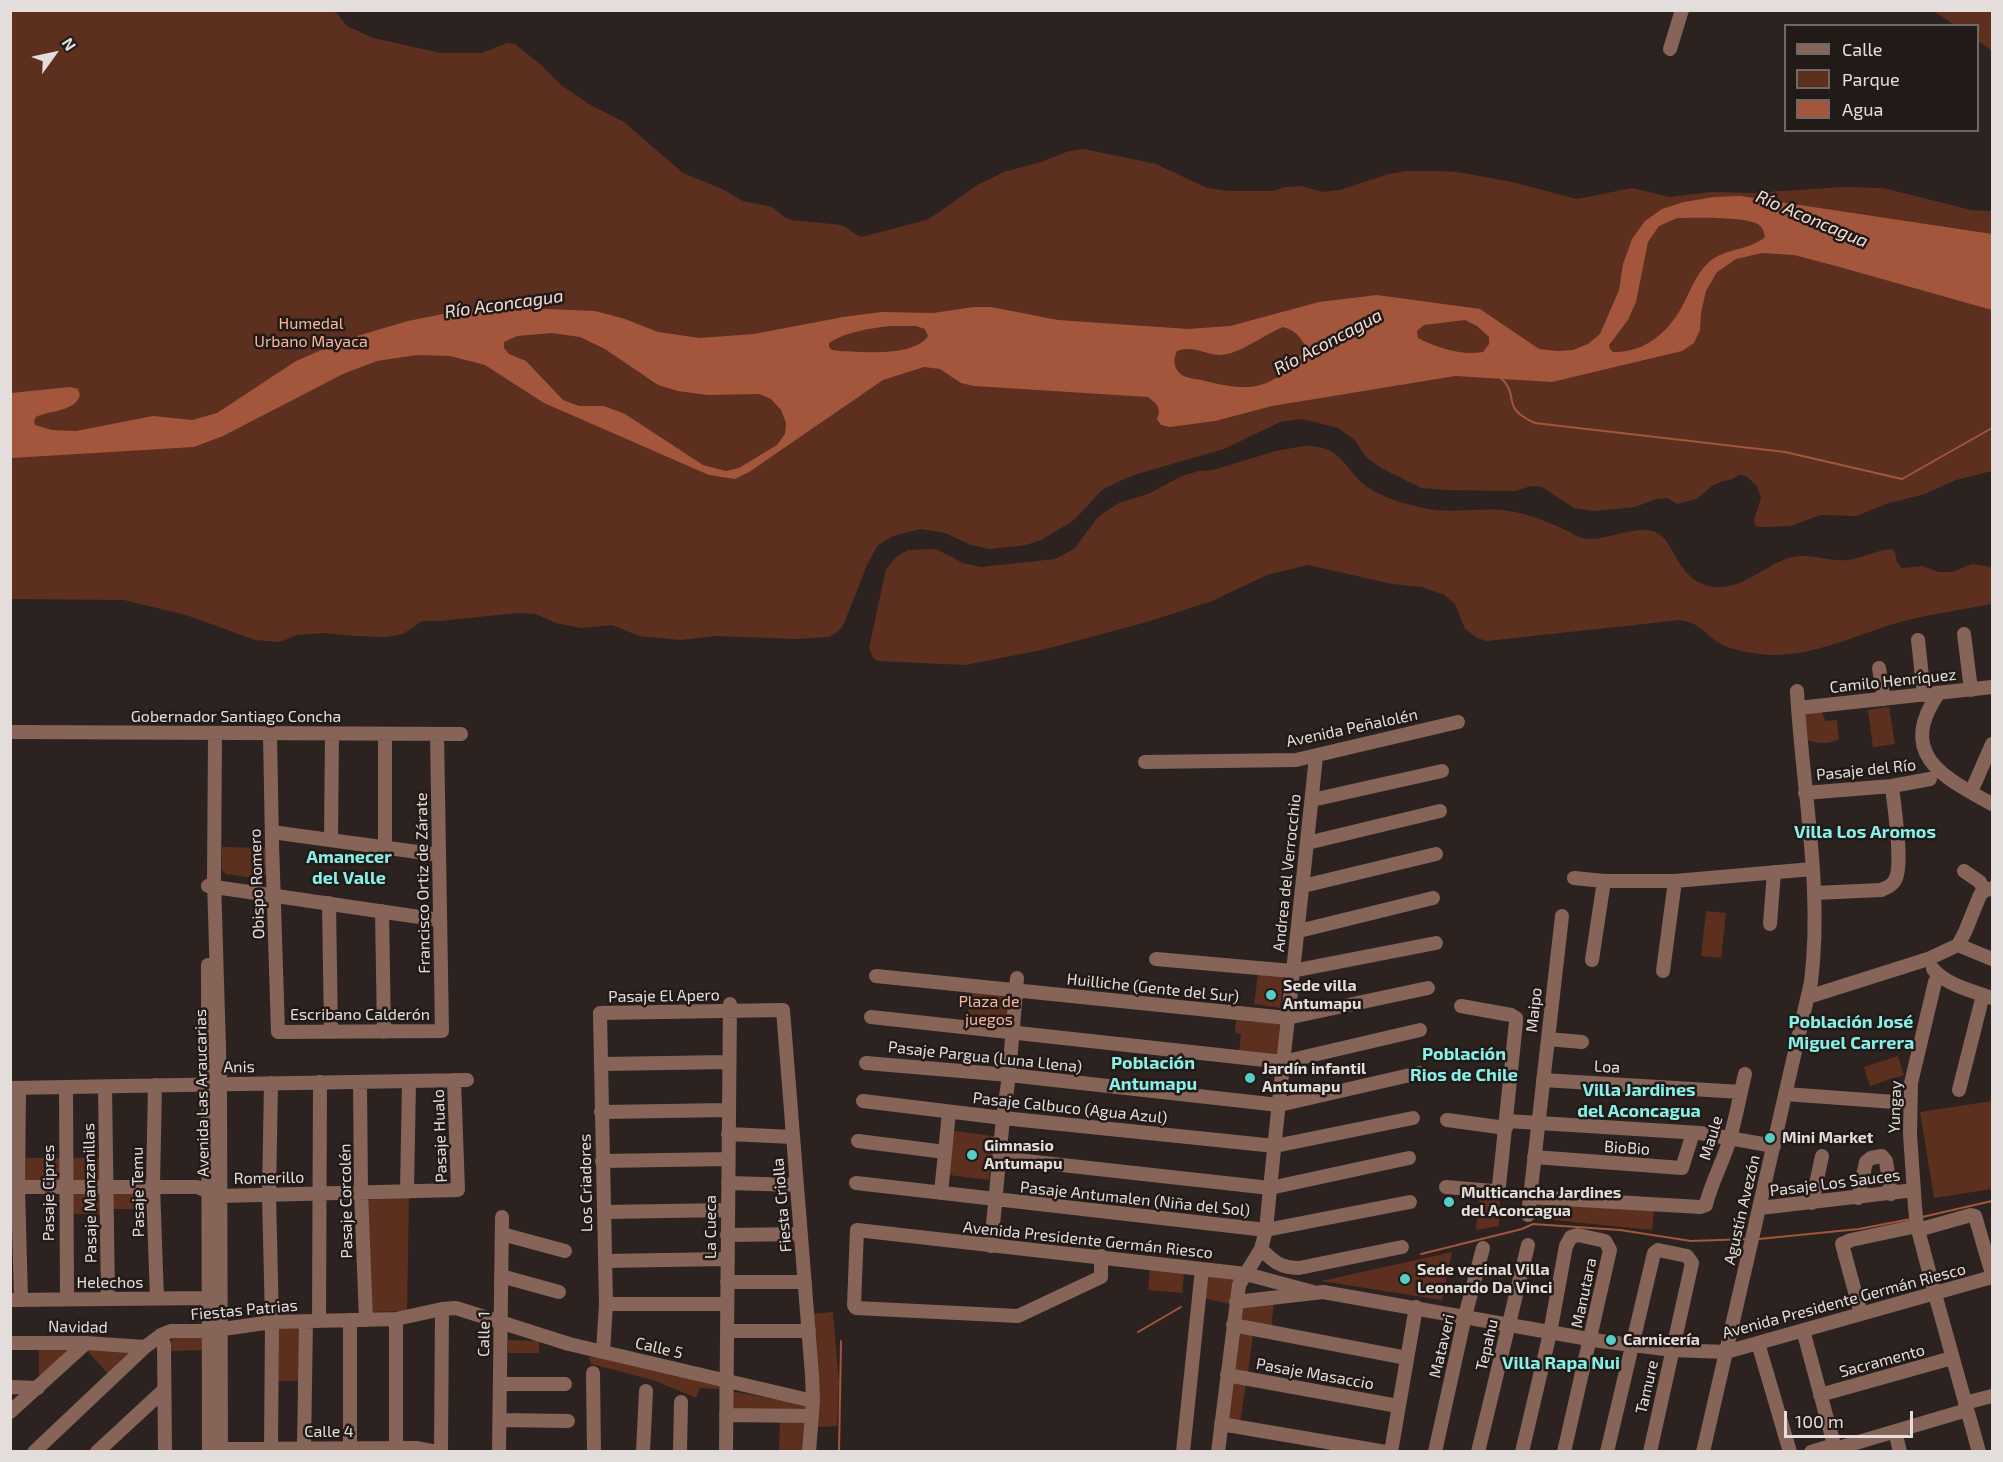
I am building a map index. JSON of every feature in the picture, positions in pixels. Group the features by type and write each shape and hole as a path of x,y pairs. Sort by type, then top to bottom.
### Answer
{"street":[{"path":"1670,49 1682,10"},
{"path":"1964,634 1971,690"},
{"path":"1918,640 1931,695 1922,732 1925,750 1934,767 1992,804"},
{"path":"1879,668 1884,699"},
{"name":"Camilo Henríquez","path":"1798,708 1992,687"},
{"name":"Agustín Avezón","path":"1703,1452 1808,997 1816,944 1814,893 1797,691"},
{"name":"Avenida Peñalolén","path":"1145,762 1296,760 1458,722"},
{"name":"Gobernador Santiago Concha","path":"12,732 461,734"},
{"name":"Avenida Las Araucarias","path":"210,734 217,1451"},
{"name":"Obispo Romero","path":"270,734 278,1032"},
{"path":"331,840 332,734"},
{"path":"385,734 385,848"},
{"name":"Francisco Ortiz de Zárate","path":"437,734 442,1031"},
{"path":"1971,792 1992,744"},
{"name":"Andrea del Verrocchio","path":"1218,1452 1239,1285 1261,1248 1266,1230 1316,756"},
{"path":"1312,800 1442,771"},
{"name":"Pasaje del Río","path":"1805,793 1892,786 1930,779"},
{"path":"1814,893 1881,890 1894,882 1898,862 1892,786"},
{"path":"1307,843 1440,812"},
{"path":"272,832 439,855"},
{"path":"1303,886 1436,854"},
{"path":"1574,878 1604,881 1675,881 1812,869"},
{"path":"1808,997 1928,959 1958,945 1980,895 1988,890 1964,871"},
{"path":"1770,924 1774,872"},
{"path":"1592,960 1604,881"},
{"path":"1663,971 1675,881"},
{"path":"211,886 440,920"},
{"path":"1299,931 1433,898"},
{"path":"329,903 331,1032"},
{"path":"382,911 384,1032"},
{"name":"Maipo","path":"1528,1215 1562,916"},
{"path":"1156,959 1293,971 1436,943"},
{"path":"1958,945 1992,959"},
{"path":"1928,959 1939,976 1988,997 1959,1090"},
{"name":"Huilliche (Gente del Sur)","path":"876,976 1016,985 1287,1018 1428,988"},
{"name":"Yungay","path":"1918,1228 1910,1134 1911,1083 1935,982 1939,976"},
{"path":"992,1246 1016,985"},
{"path":"1446,1186 1493,1191 1498,1189 1501,1182 1516,1018 1511,1015 1461,1006"},
{"name":"Pasaje El Apero","path":"600,1013 730,1007"},
{"name":"La Cueca","path":"726,1452 730,1007"},
{"name":"Fiesta Criolla","path":"730,1007 783,1010 809,1331 813,1401 809,1452"},
{"name":"Los Criadores","path":"600,1013 606,1304 603,1352"},
{"path":"871,1017 1283,1062 1420,1030"},
{"name":"Escribano Calderón","path":"278,1032 442,1031"},
{"path":"1548,1040 1582,1042"},
{"path":"601,1064 729,1062"},
{"name":"Pasaje Pargua (Luna Llena)","path":"866,1063 1009,1075 1279,1105 1419,1073"},
{"name":"Maule","path":"1530,1197 1700,1207 1706,1204 1730,1138 1745,1074"},
{"name":"Anis","path":"15,1088 461,1080"},
{"name":"Pasaje Hualo","path":"458,1190 461,1080"},
{"name":"Loa","path":"1543,1080 1741,1092"},
{"path":"408,1191 409,1081"},
{"path":"304,1449 320,1193 320,1082"},
{"name":"Pasaje Corcolén","path":"360,1082 366,1320"},
{"path":"271,1083 269,1195 273,1322 273,1450"},
{"name":"Pasaje Temu","path":"155,1085 153,1186 157,1299"},
{"name":"Pasaje Cipres","path":"66,1087 67,1299"},
{"name":"Pasaje Manzanillas","path":"105,1087 108,1299"},
{"path":"15,1088 16,1300"},
{"path":"1785,1094 1895,1102"},
{"name":"Pasaje Calbuco (Agua Azul)","path":"863,1101 1275,1146 1413,1118"},
{"path":"602,1112 729,1110"},
{"path":"940,1193 949,1112"},
{"path":"1447,1120 1693,1133 1774,1146"},
{"name":"BioBio","path":"1534,1157 1682,1168 1693,1133"},
{"path":"728,1134 793,1137"},
{"path":"858,1141 945,1152"},
{"path":"1812,1203 1822,1156"},
{"path":"1858,1198 1866,1162 1871,1158 1882,1156 1886,1163 1891,1194"},
{"path":"999,1158 1270,1188 1409,1158"},
{"path":"602,1161 728,1159"},
{"path":"728,1183 796,1185"},
{"name":"Pasaje Antumalen (Niña del Sol)","path":"856,1183 1266,1230 1410,1202"},
{"name":"Romerillo","path":"14,1187 197,1187 215,1193 269,1195 458,1190"},
{"name":"Pasaje Los Sauces","path":"1760,1208 1914,1190"},
{"name":"Avenida Las Araucarias","path":"215,1193 209,1298 215,1330"},
{"path":"604,1212 728,1210"},
{"path":"1861,1314 1842,1244 1851,1240 1975,1216 1992,1276"},
{"name":"Calle 1","path":"499,1452 502,1218"},
{"path":"1918,1228 1978,1452"},
{"name":"Avenida Presidente Germán Riesco","path":"1101,1257 1101,1277 1018,1316 856,1308 854,1305 857,1230 992,1246 1101,1257 1246,1274 1313,1292 1416,1307 1591,1340 1673,1350 1726,1352 1992,1276"},
{"path":"502,1234 565,1251"},
{"path":"728,1235 801,1234"},
{"name":"Manutara","path":"1550,1333 1566,1246 1571,1237 1578,1235 1605,1241 1610,1246 1610,1250 1564,1452"},
{"name":"Tepahu","path":"1479,1452 1528,1245"},
{"path":"1261,1248 1276,1264 1286,1268 1299,1268 1402,1247"},
{"name":"Mataveri","path":"1435,1452 1465,1316 1483,1248"},
{"name":"Tamure","path":"1633,1345 1654,1253 1660,1250 1687,1256 1691,1260 1692,1267 1650,1452"},
{"path":"604,1261 727,1259"},
{"path":"1183,1452 1202,1269"},
{"path":"501,1276 559,1292"},
{"path":"727,1282 805,1282"},
{"name":"Avenida Presidente Germán Riesco","path":"1236,1302 1313,1292"},
{"name":"Helechos","path":"16,1300 209,1298"},
{"path":"606,1304 727,1304"},
{"path":"1221,1424 1389,1452 1416,1307"},
{"name":"Fiestas Patrias","path":"34,1452 145,1347 161,1335 171,1331 215,1330 273,1322 396,1319 456,1308 501,1321"},
{"path":"439,1452 442,1309"},
{"path":"396,1319 396,1448"},
{"path":"350,1320 350,1449"},
{"name":"Calle 5","path":"501,1321 569,1344 813,1401"},
{"path":"1233,1325 1407,1358"},
{"path":"1803,1330 1835,1448"},
{"path":"727,1331 809,1331"},
{"path":"1522,1452 1550,1333"},
{"path":"161,1335 164,1346 163,1449"},
{"name":"Navidad","path":"10,1343 86,1343 145,1347"},
{"path":"10,1412 86,1343"},
{"path":"1758,1343 1790,1452"},
{"path":"1607,1452 1633,1345"},
{"name":"Sacramento","path":"1820,1395 1952,1358"},
{"path":"593,1373 594,1452"},
{"name":"Pasaje Masaccio","path":"1227,1375 1398,1406"},
{"path":"500,1383 565,1384"},
{"path":"10,1387 38,1388"},
{"path":"97,1452 164,1389"},
{"path":"643,1452 646,1391"},
{"path":"1811,1452 1835,1448 1894,1431 1992,1396"},
{"path":"680,1452 681,1402"},
{"path":"726,1415 812,1416"},
{"path":"500,1420 568,1421"},
{"path":"1894,1431 1900,1452"},
{"name":"Calle 4","path":"217,1451 416,1448 439,1452"}],"green space":[{"name":"Humedal Urbano Mayaca","path":"11,11 335,11 347,26 373,38 441,53 482,53 507,43 515,44 561,85 589,104 624,122 683,173 722,189 743,201 772,207 784,217 792,220 841,225 862,237 926,220 977,185 1004,172 1041,162 1069,151 1084,149 1156,164 1207,188 1229,191 1273,191 1300,186 1323,192 1340,190 1389,174 1406,171 1438,171 1458,172 1512,182 1577,199 1632,188 1670,197 1712,192 1752,193 1843,187 1883,188 1971,210 1992,211 1992,471 1956,480 1925,494 1886,504 1856,516 1821,515 1790,526 1760,527 1755,525 1754,520 1761,498 1757,486 1746,476 1739,475 1723,481 1712,486 1697,499 1677,504 1667,498 1656,499 1635,507 1594,511 1574,508 1542,487 1531,486 1515,491 1421,488 1381,468 1366,457 1355,440 1338,428 1302,419 1280,422 1224,449 1120,481 1102,490 1075,519 1041,540 1026,545 990,549 971,545 945,533 921,529 893,536 878,545 867,565 843,626 829,637 797,639 716,636 680,640 639,636 612,625 581,628 556,623 536,614 517,613 422,621 403,634 387,637 324,633 297,635 280,642 255,640 186,615 124,600 11,599"},
{"path":"1933,11 1992,11 1992,51 1979,42 1979,24 1953,24"},
{"path":"1303,446 1328,450 1343,461 1362,483 1390,499 1433,510 1500,510 1517,513 1534,517 1580,537 1591,539 1630,531 1649,530 1663,537 1688,574 1705,585 1717,587 1738,583 1796,556 1848,560 1892,549 1902,568 1922,566 1939,572 1952,572 1972,564 1992,567 1992,604 1909,620 1821,648 1789,654 1760,654 1730,648 1719,643 1697,626 1680,620 1487,641 1477,638 1465,629 1455,604 1444,595 1422,587 1392,584 1308,565 1267,575 1212,601 1147,622 1042,650 965,665 878,661 873,658 869,648 886,569 896,557 908,550 936,549 963,563 981,567 1055,559 1074,549 1098,517 1119,503 1148,494 1182,476"},
{"path":"1889,707 1895,744 1873,747 1868,710"},
{"path":"1821,709 1825,721 1837,720 1839,739 1823,743 1806,740 1805,713"},
{"path":"222,847 267,848 268,872 261,879 226,874 222,870"},
{"path":"1706,911 1726,913 1721,958 1701,956"},
{"path":"1258,974 1284,977 1280,1008 1254,1004"},
{"name":"Plaza de juegos","path":"971,991 1010,996 1008,1031 966,1026"},
{"path":"1236,1020 1280,1024 1278,1056 1239,1052 1241,1034 1235,1033"},
{"path":"1898,1056 1904,1075 1870,1086 1864,1067"},
{"path":"1992,1101 1992,1189 1934,1198 1920,1112"},
{"name":"Gimnasio Antumapu","path":"954,1131 994,1136 989,1180 949,1175"},
{"path":"21,1158 62,1158 62,1183 21,1183"},
{"path":"69,1158 103,1158 103,1183 69,1183"},
{"path":"108,1193 150,1193 150,1209 108,1209"},
{"path":"67,1194 101,1194 101,1214 68,1214"},
{"path":"1479,1195 1500,1198 1499,1226 1476,1230"},
{"path":"409,1197 407,1311 369,1312 366,1200"},
{"path":"1536,1200 1654,1211 1652,1230 1534,1218"},
{"path":"1452,1252 1442,1300 1321,1281"},
{"path":"1150,1270 1184,1273 1182,1293 1148,1290"},
{"path":"1207,1271 1235,1272 1230,1304 1204,1298"},
{"path":"1274,1302 1271,1330 1239,1324 1242,1306"},
{"path":"833,1312 839,1382 837,1426 817,1427 813,1314"},
{"path":"301,1327 301,1381 275,1381 275,1328"},
{"path":"1239,1333 1253,1335 1248,1373 1233,1371"},
{"path":"202,1337 203,1350 171,1351 173,1338"},
{"path":"508,1340 539,1341 539,1353 508,1353"},
{"path":"39,1349 73,1349 39,1381"},
{"path":"86,1349 132,1349 107,1373"},
{"path":"589,1357 602,1357 721,1384 720,1389 700,1388 696,1398 653,1380 591,1364"},
{"path":"1232,1381 1246,1384 1240,1422 1226,1419"},
{"path":"731,1391 805,1405 806,1412 731,1410"},
{"path":"780,1421 805,1422 803,1451 779,1452"}],"water":[{"name":"Río Aconcagua","path":"1740,196 1992,234 1992,310 1794,255 1762,253 1736,259 1717,272 1706,291 1700,330 1694,343 1682,351 1552,382 1455,376 1272,406 1215,421 1170,427 1161,425 1157,419 1158,406 1148,397 974,386 961,383 940,369 924,367 883,380 749,472 735,479 709,475 544,403 485,365 450,356 417,355 377,361 343,374 223,436 194,447 11,458 11,393 70,387 78,389 80,395 73,405 36,417 35,425 52,430 76,431 153,416 192,420 217,413 296,361 347,339 408,321 495,307 595,311 625,319 658,332 700,338 754,334 882,312 933,313 974,307 991,307 1058,320 1188,329 1230,326 1319,302 1377,295 1480,309 1539,349 1573,350 1588,344 1600,334 1619,290 1623,264 1632,239 1645,221 1662,209 1684,202","holes":["1677,218 1744,220 1759,225 1765,237 1759,242 1720,255 1707,264 1696,278 1677,315 1655,339 1636,349 1613,352 1609,345 1628,320 1636,302 1648,242 1659,226","1465,320 1477,326 1489,337 1489,344 1483,352 1475,353 1441,348 1418,338 1417,331 1424,325","889,326 916,326 925,329 928,336 921,343 912,347 887,352 840,351 829,347 829,343 858,331","1283,327 1296,333 1305,345 1300,355 1279,376 1270,382 1250,387 1228,386 1190,378 1179,373 1175,367 1177,351 1183,349 1219,355 1242,348","552,333 580,337 605,349 658,385 678,391 708,395 759,394 771,399 781,410 786,423 785,434 777,445 739,468 726,471 703,465 625,414 604,406 579,406 563,400 526,361 509,354 504,348 504,342 517,336"]}],"waterway":[{"path":"1501,378 1510,391 1517,412 1535,423 1785,452 1902,479 1992,428"},
{"path":"1922,1217 1992,1201"},
{"path":"1759,1239 1859,1229 1911,1219"},
{"path":"1421,1254 1522,1229 1533,1224 1620,1230 1691,1241 1748,1239"},
{"path":"1138,1332 1181,1307"},
{"path":"839,1452 841,1341"}],"place":[{"name":"Sede villa Antumapu","path":"1271,995"},
{"name":"Jardín infantil Antumapu","path":"1250,1078"},
{"name":"Mini Market","path":"1770,1138"},
{"name":"Gimnasio Antumapu","path":"972,1155"},
{"name":"Multicancha Jardines del Aconcagua","path":"1449,1202"},
{"name":"Sede vecinal Villa Leonardo Da Vinci","path":"1405,1279"},
{"name":"Carnicería","path":"1611,1340"}],"district":[{"name":"Villa Los Aromos","path":"1865,832"},
{"name":"Amanecer del Valle","path":"349,867"},
{"name":"Población José Miguel Carrera","path":"1851,1032"},
{"name":"Población Rios de Chile","path":"1464,1064"},
{"name":"Población Antumapu","path":"1153,1073"},
{"name":"Villa Jardines del Aconcagua","path":"1639,1100"},
{"name":"Villa Rapa Nui","path":"1561,1363"}]}
